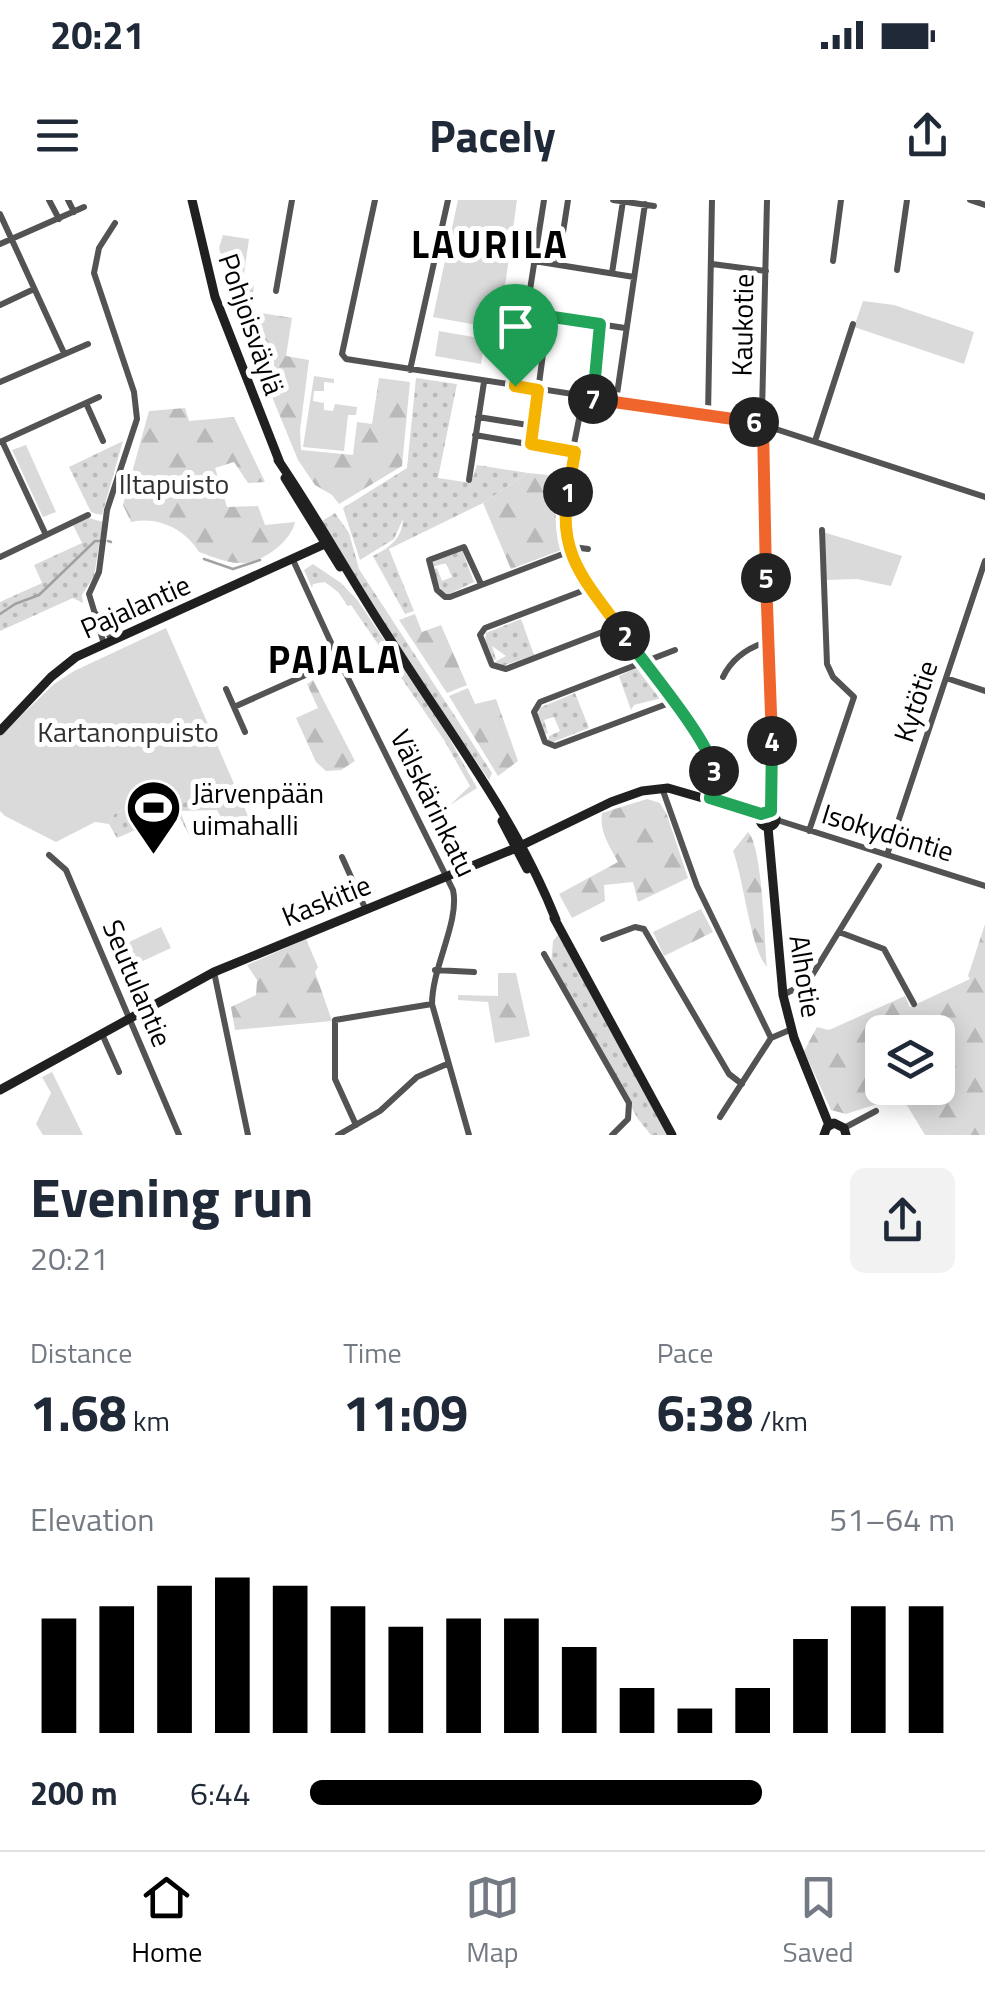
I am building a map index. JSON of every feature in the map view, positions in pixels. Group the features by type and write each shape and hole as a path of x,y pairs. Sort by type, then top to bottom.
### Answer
{"street":[{"path":"49,200 58,219"},
{"path":"68,200 74,212"},
{"name":"Pohjoisväylä","path":"192,200 215,296 288,486 488,786 556,920 672,1131"},
{"path":"276,291 292,200"},
{"path":"375,200 342,354 346,360 763,425 985,497"},
{"path":"410,370 448,200"},
{"path":"515,386 544,200"},
{"path":"558,265 568,200"},
{"path":"613,200 650,205 625,328 616,402"},
{"path":"708,415 712,200"},
{"name":"Kaukotie","path":"766,200 763,425 769,818"},
{"path":"833,260 842,200"},
{"path":"896,270 907,200"},
{"path":"970,200 985,205"},
{"path":"612,273 623,202"},
{"path":"0,244 84,207"},
{"path":"0,214 64,353"},
{"path":"108,642 90,594 99,572 108,510 137,419 134,392 94,273 99,248 116,223"},
{"path":"534,261 634,277"},
{"path":"712,264 766,271"},
{"path":"0,305 34,289"},
{"path":"526,313 625,328"},
{"path":"531,444 548,316"},
{"path":"592,398 600,324"},
{"path":"815,441 853,324"},
{"path":"0,382 88,344"},
{"path":"469,480 484,382"},
{"path":"46,535 1,442 99,397"},
{"path":"583,397 564,509 568,552 713,761 710,798"},
{"path":"86,403 104,441"},
{"path":"478,418 534,426"},
{"path":"476,435 575,452"},
{"path":"0,556 88,516"},
{"path":"810,831 854,697 837,681 827,664 822,530"},
{"name":"Pajalantie","path":"2,725 64,666 326,541"},
{"path":"481,584 464,547 458,546 429,560 437,590 445,597 481,584 568,552 574,547 588,549"},
{"name":"Välskärinkatu","path":"293,560 338,660 448,875 456,904 435,970 432,1004 469,1135"},
{"name":"Kytötie","path":"887,855 985,561"},
{"path":"590,588 484,628 480,634 492,665 499,670 506,668 618,626"},
{"path":"723,677 737,657 768,640"},
{"path":"672,702 555,746 545,742 534,712 540,702 675,650"},
{"path":"234,707 338,660"},
{"path":"946,678 985,690"},
{"path":"226,689 246,732"},
{"path":"662,788 697,886 771,1038"},
{"name":"Kaskitie","path":"0,1090 214,972 519,846 611,802 662,788 682,791"},
{"name":"Isokydöntie","path":"682,791 985,886"},
{"name":"Alhotie","path":"769,818 783,995 829,1125"},
{"name":"Seutulantie","path":"49,855 66,870 180,1135"},
{"path":"342,857 366,908"},
{"path":"783,995 808,982 879,866"},
{"path":"604,938 635,927 644,929 729,1074 742,1084"},
{"path":"840,932 884,949 914,1004"},
{"path":"544,954 629,1103 628,1119 612,1135"},
{"path":"435,970 474,972"},
{"path":"214,972 248,1135"},
{"path":"356,1125 334,1079 335,1020 432,1004"},
{"path":"720,1117 771,1038 792,1029"},
{"path":"101,1033 119,1072"},
{"path":"338,1135 380,1111 417,1077 447,1064"},
{"path":"824,1135 829,1125 837,1124 845,1131 876,1111"}],"green space":[{"path":"458,200 517,200 499,329 433,317"},
{"path":"223,235 249,239 243,281 254,285 250,311 292,318 286,356 309,360 301,450 353,455 357,422 372,424 379,378 410,382 402,466 339,504 315,485 298,460 238,314 219,248"},
{"path":"863,301 894,305 974,332 964,364 854,327"},
{"path":"439,331 485,339 481,364 435,356"},
{"path":"314,376 334,379 334,383 324,382 324,391 314,391 313,401 324,403 324,410 333,411 335,404 357,407 356,415 348,415 344,451 303,447"},
{"path":"416,378 457,384 438,478 471,483 477,465 528,473 483,503 389,549 414,611 405,614 373,556 394,542 403,519 394,539 360,560 343,508 407,468"},
{"name":"Iltapuisto","path":"185,408 189,421 234,417 265,482 248,483 234,462 215,468 227,507 258,506 265,525 295,522 288,537 265,556 247,563 224,561 199,552 170,526 151,521 131,522 123,505 149,411"},
{"path":"123,441 102,515 91,512 69,467"},
{"path":"26,445 56,512 43,517 12,450"},
{"path":"528,473 566,477 561,496 554,497 552,508 561,512 564,549 511,569 483,503"},
{"path":"335,513 349,533 359,569 492,773 489,780 387,630 322,521"},
{"path":"89,518 103,522 94,576 82,595 83,603 73,598 0,631 0,602 42,583 34,565 82,543 73,525"},
{"path":"823,532 902,556 891,586 857,579 825,580"},
{"path":"462,550 474,582 443,594 433,570 437,568 442,581 452,577 446,563 432,567 434,560"},
{"path":"313,564 341,583 358,601 444,729 477,788 450,805 470,786 444,740 351,605 325,582 313,584 312,588 304,570"},
{"path":"415,614 422,632 441,625 467,685 447,693 399,620"},
{"path":"521,619 534,655 502,666 493,663 506,656 492,646 496,659 492,661 486,633"},
{"name":"Kartanonpuisto","path":"166,628 249,818 233,824 216,792 131,807 114,814 109,824 95,822 56,842 5,816 0,811 0,736 54,684"},
{"path":"643,665 666,697 634,705 631,710 619,676"},
{"path":"313,680 355,761 341,770 326,771 316,762 296,718 318,708 307,684"},
{"path":"468,688 475,704 496,699 518,761 498,776 449,696"},
{"path":"575,693 589,728 553,742 548,740 560,731 554,717 544,720 548,733 545,734 539,708"},
{"path":"216,791 233,824 201,839 199,835 224,823 217,810 180,811 190,837 179,816 160,822 155,814 146,818 149,824 117,838 109,824 114,814 131,807"},
{"path":"647,799 660,803 667,815 688,878 638,902 633,882 604,885 605,901 572,918 559,894 618,862 604,832 602,813"},
{"path":"748,832 760,874 767,967 756,945 733,851"},
{"path":"701,909 713,932 664,956 653,932"},
{"path":"985,924 985,1135 925,1135 907,1105 955,1105 955,1015 865,1015 865,1105 874,1105 846,1114 831,1110 804,1051 817,1027 829,1030 905,996 910,1007 970,979"},
{"path":"161,927 171,948 119,972 110,951"},
{"path":"558,935 668,1135 651,1135 638,1119 551,965 553,941"},
{"path":"306,939 332,1021 235,1030 231,1007 256,995 257,980 247,965"},
{"path":"498,973 516,973 530,1036 495,1043 488,1002 458,1000 458,995 498,996"},
{"path":"52,1072 83,1135 43,1135 36,1124 51,1093 42,1077"}],"waterway":[{"path":"0,614 39,595 99,541"},
{"path":"204,559 233,569 260,560"}],"place":[{"name":"Järvenpään uimahalli","path":"153,857"}],"district":[{"name":"LAURILA","path":"490,244"},
{"name":"PAJALA","path":"335,659"}],"route":[{"path":"526,313 600,324 592,398 763,425 771,811 761,814 710,798 713,761 568,552 564,509 575,452 531,444 538,390 515,386 526,313"}]}
